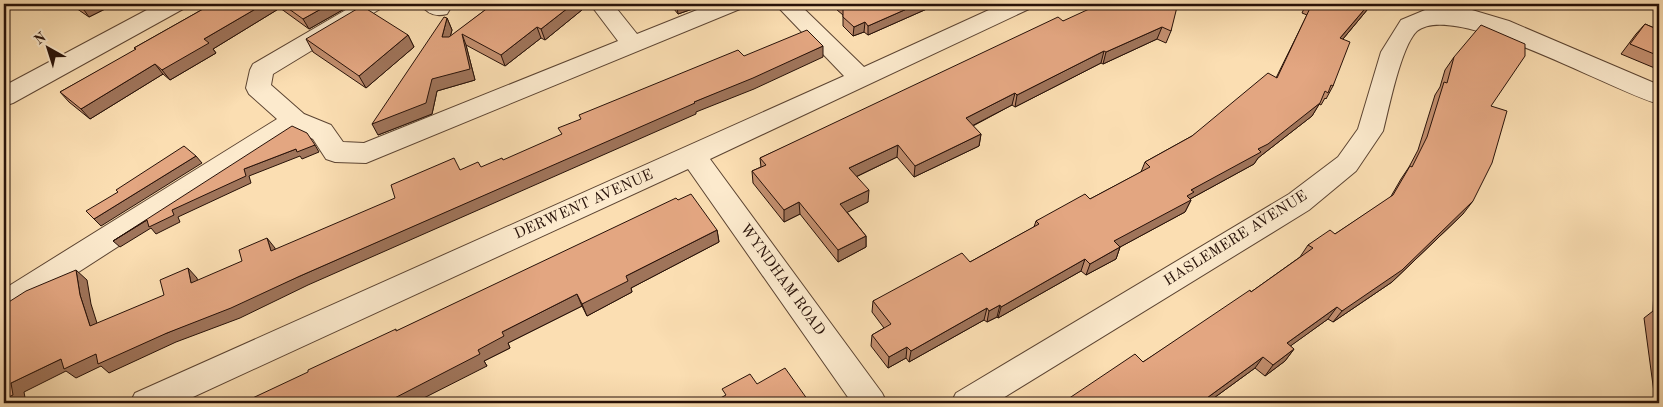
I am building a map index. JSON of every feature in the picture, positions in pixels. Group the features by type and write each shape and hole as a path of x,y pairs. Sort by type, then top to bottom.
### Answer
{"street":[{"path":"4,97 176,4"},
{"path":"372,4 262,70 258,88 295,120 322,132 335,152 366,153 632,43 732,4"},
{"path":"600,4 632,43"},
{"path":"786,4 861,78"},
{"name":"DERWENT AVENUE","path":"146,403 694,156 1021,4"},
{"name":"HASLEMERE AVENUE","path":"967,403 1299,202 1347,164 1370,131 1393,52 1408,25 1425,18 1458,16 1501,26 1659,95"},
{"path":"4,304 295,120"},
{"name":"WYNDHAM ROAD","path":"694,156 870,403"}],"building":[{"path":"75,4 95,4 84,10"},
{"path":"212,4 264,4 204,39 209,43 162,70 155,64 81,109 60,92 136,49 134,48"},
{"path":"282,4 330,4 303,19"},
{"path":"493,4 573,4 541,29 537,27 501,55 462,34 470,69 432,79 426,103 372,124 444,17 447,18 442,37 449,37"},
{"path":"674,4 686,4 677,7"},
{"path":"841,4 918,4 868,26 865,22 854,27 843,17 843,6"},
{"path":"1100,4 1169,4 1177,7 1171,31 1162,27 1106,52 1104,51 1017,95 1015,93 966,118 981,134 915,166 898,145 849,168 869,190 840,204 866,236 838,250 799,202 784,210 752,171 766,165 760,158 1058,17 1063,21"},
{"path":"1312,4 1369,4 1340,38 1350,42 1333,86 1331,85 1328,93 1325,91 1320,103 1268,144 1258,149 1261,152 1191,190 1194,192 1187,196 1191,200 1114,241 1120,247 1090,264 1085,259 1001,307 1000,305 989,311 987,308 911,351 907,347 889,357 872,335 891,324 873,301 962,253 970,262 1039,224 1036,221 1085,194 1090,199 1150,167 1145,162 1192,136 1268,73 1277,78"},
{"path":"362,6 408,35 359,76 306,39"},
{"path":"1645,24 1659,30 1659,56 1630,44"},
{"path":"1481,25 1525,44 1525,56 1491,106 1507,111 1492,163 1473,201 1402,270 1342,311 1337,307 1287,343 1294,349 1273,365 1263,357 1200,403 1196,401 1192,403 1062,403 1135,354 1143,362 1250,290 1251,292 1313,248 1308,245 1330,230 1335,234 1393,195 1410,166 1412,167 1427,137 1444,82 1447,83 1454,57"},
{"path":"807,30 823,46 231,308 167,333 98,364 96,354 64,369 61,359 11,383 13,395 4,399 4,305 26,291 76,270 80,295 90,326 164,295 160,280 188,268 191,283 242,261 239,250 267,238 271,251 395,198 391,185 454,158 460,170 478,162 481,167 502,158 503,160 562,134 558,128 581,119 579,115 738,50 744,56"},
{"path":"292,126 307,133 315,145 297,152 296,149 244,169 246,176 172,210 174,215 149,227 147,220 113,241"},
{"path":"184,146 196,156 94,219 86,211 118,192 116,190"},
{"path":"691,194 717,230 626,276 628,281 582,304 577,294 502,332 504,336 478,350 480,354 385,403 242,403 308,372 308,370 396,329 396,331 676,198 678,200"},
{"path":"785,368 810,403 711,403 726,395 722,389 750,374 757,384"}]}
